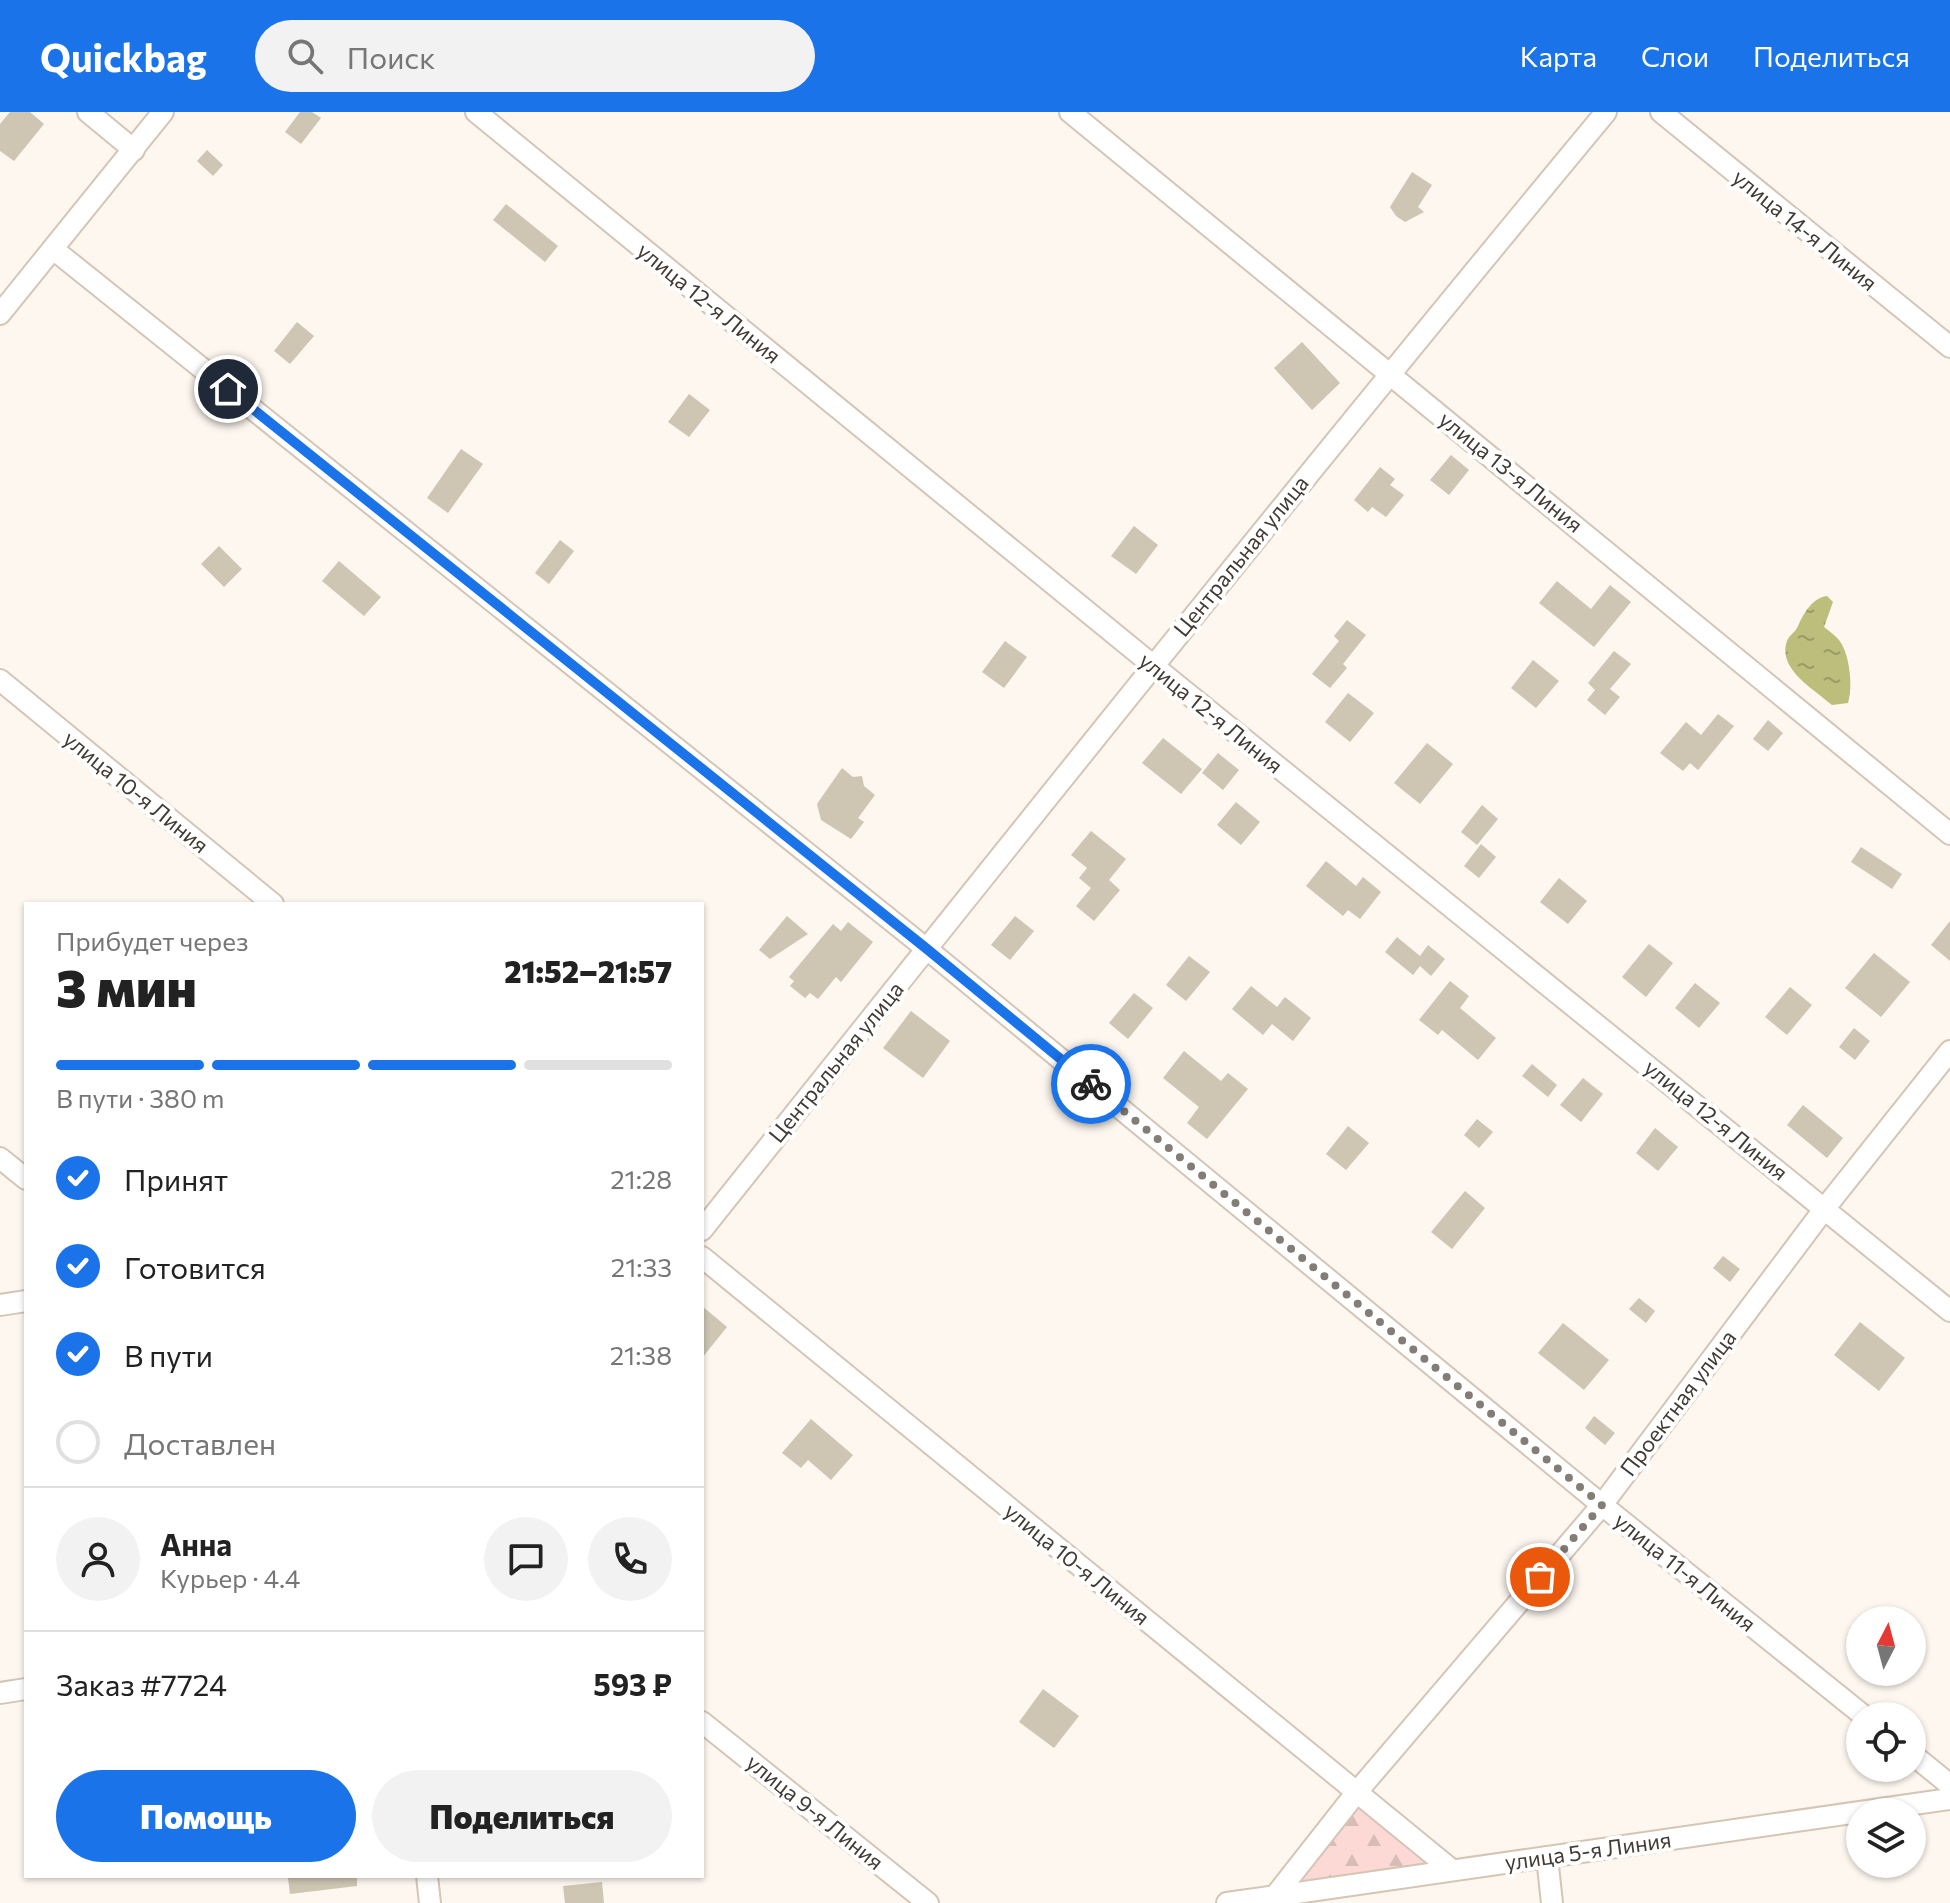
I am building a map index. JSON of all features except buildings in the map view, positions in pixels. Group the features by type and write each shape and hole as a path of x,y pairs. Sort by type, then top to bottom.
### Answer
{"street":[{"path":"88,112 134,150"},
{"path":"0,314 163,112"},
{"name":"улица 12-я Линия","path":"476,112 1152,665 1950,1311"},
{"name":"улица 13-я Линия","path":"1070,112 1950,834"},
{"name":"Центральная улица","path":"704,1228 1152,665 1389,372 1606,112"},
{"name":"улица 14-я Линия","path":"1661,112 1950,347"},
{"name":"улица 11-я Линия","path":"53,249 927,949 1602,1505 1847,1702"},
{"name":"улица 10-я Линия","path":"0,680 271,902"},
{"name":"Проектная улица","path":"1275,1896 1356,1793 1602,1505 1825,1208 1950,1051"},
{"path":"0,1158 24,1177"},
{"name":"улица 10-я Линия","path":"704,1259 1452,1870"},
{"path":"0,1305 24,1301"},
{"path":"0,1693 24,1689"},
{"name":"улица 9-я Линия","path":"704,1724 928,1903"},
{"path":"1926,1765 1950,1785"},
{"name":"улица 5-я Линия","path":"1227,1903 1950,1799"},
{"path":"1547,1857 1552,1903"},
{"path":"427,1878 430,1903"}],"green space":[{"path":"1358,1807 1433,1867 1295,1886"}],"water":[{"path":"1827,596 1833,602 1824,627 1843,646 1850,680 1848,703 1832,705 1799,678 1787,661 1785,651 1788,639 1809,607"}],"way so far":[{"path":"1091,1084 1602,1505 1540,1577"}],"route":[{"path":"228,389 1091,1084"}]}
